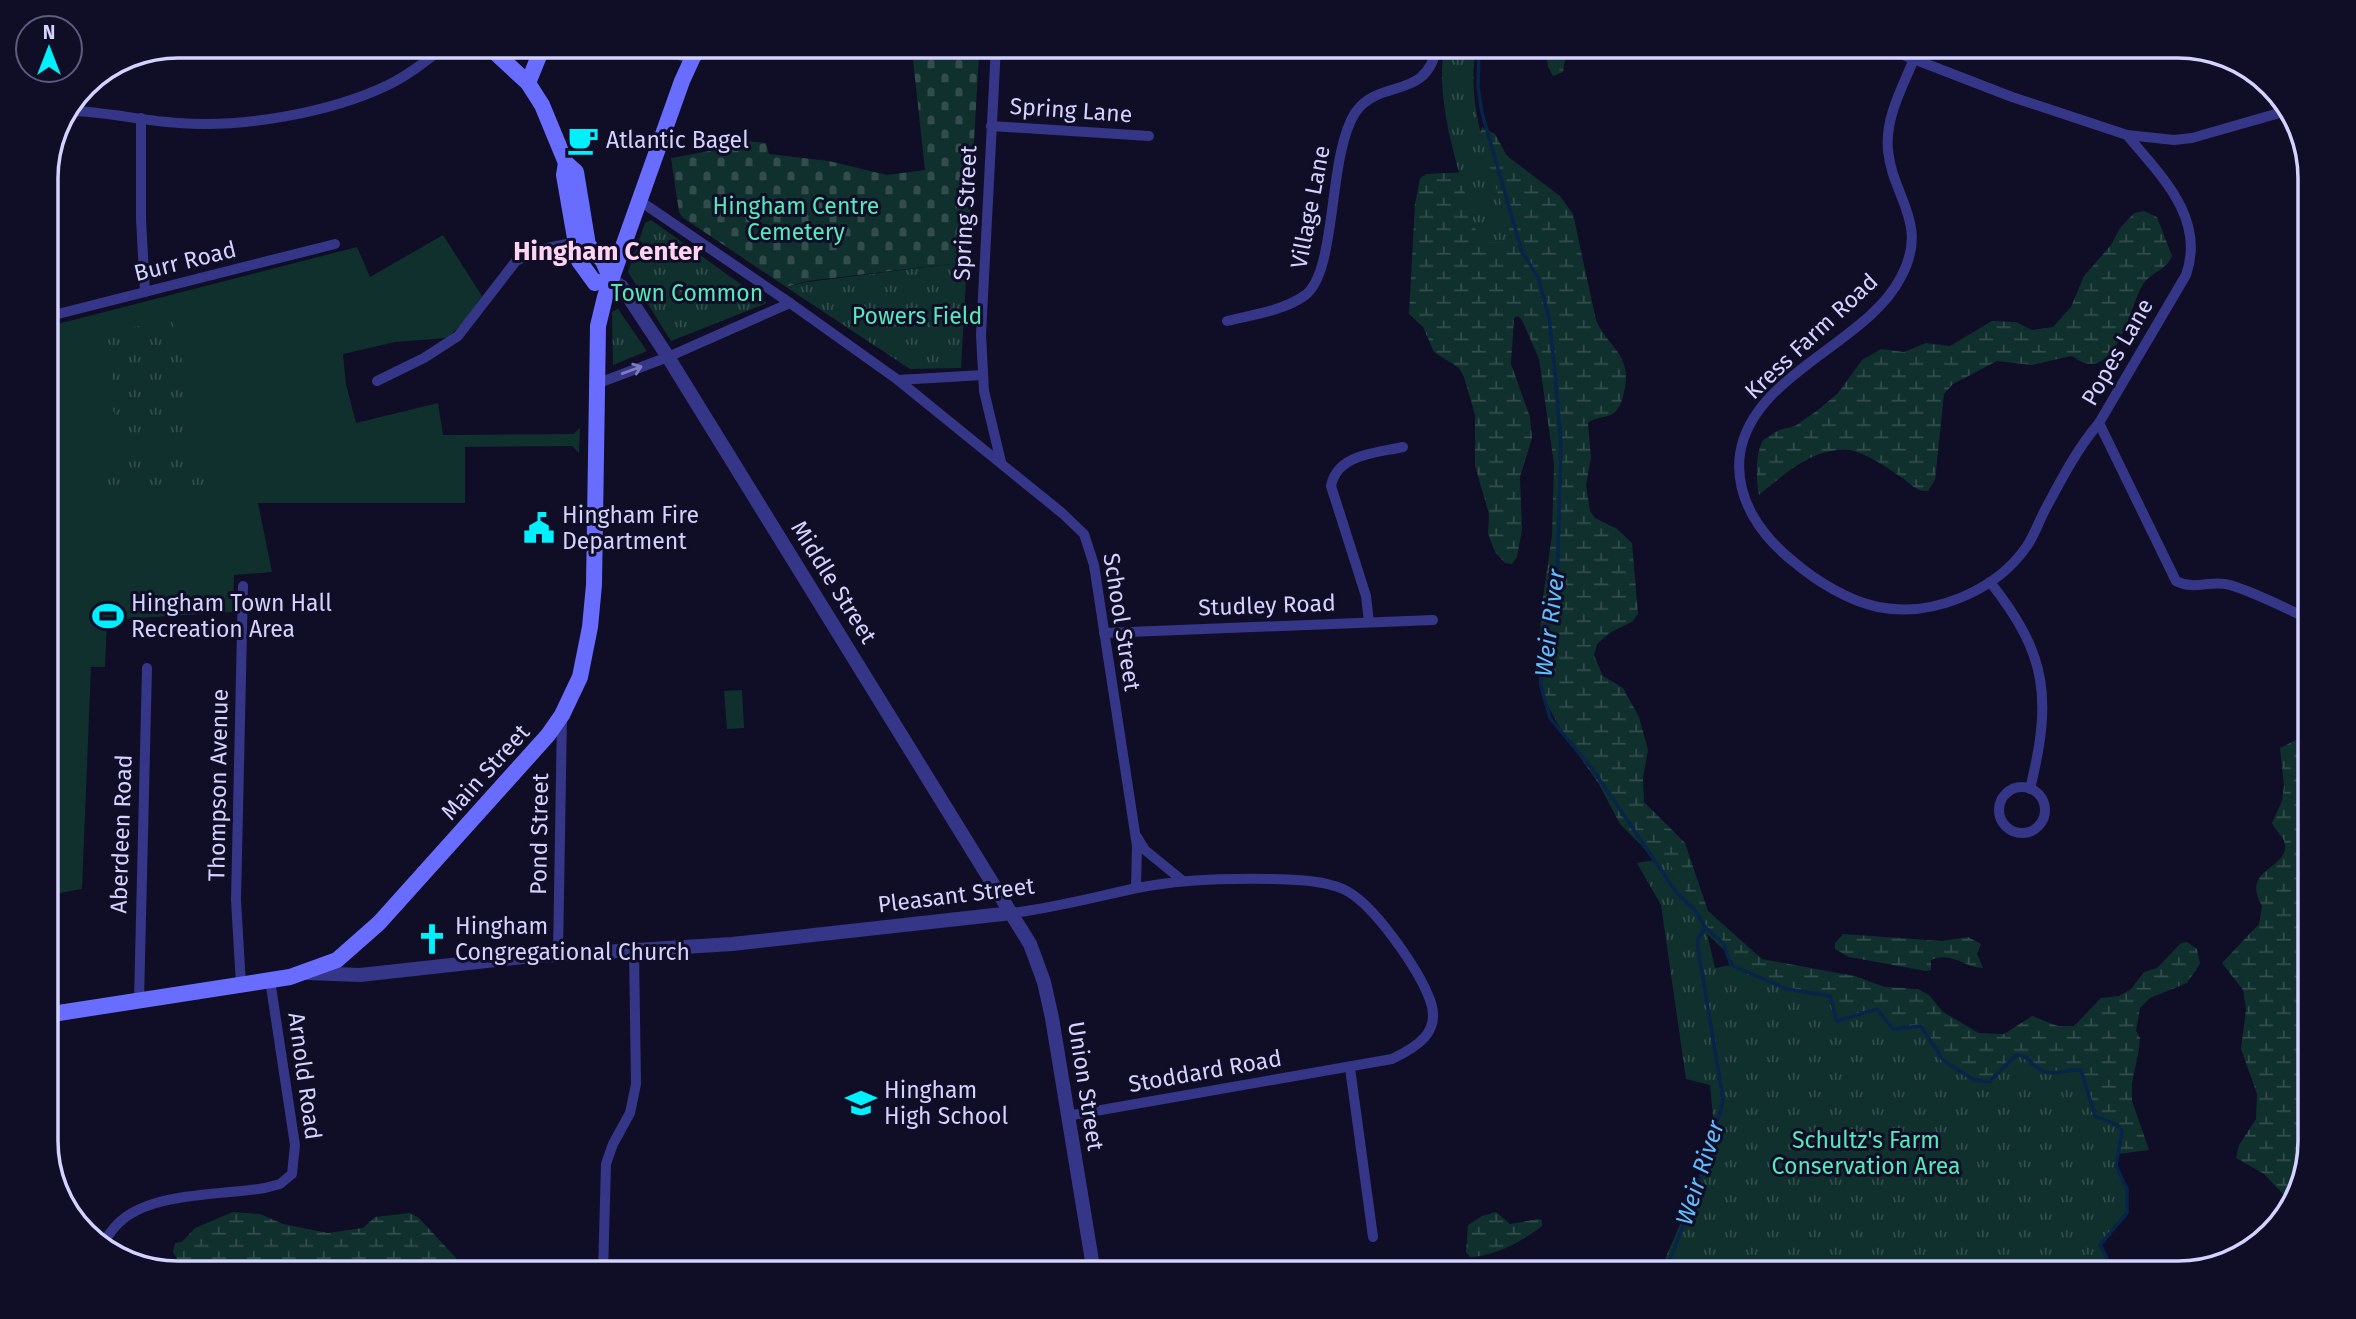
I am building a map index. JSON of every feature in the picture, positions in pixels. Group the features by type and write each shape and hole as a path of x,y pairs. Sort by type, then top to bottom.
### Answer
{"main road":[{"path":"501,58 528,83 542,105 566,163 576,172 573,194 581,241 603,261 611,280"},
{"path":"528,83 537,58"},
{"name":"Main Street","path":"58,1014 270,981 307,973 337,960 365,937 532,755 562,715 580,677 592,615 598,326 611,280 694,58"}],"street":[{"path":"79,112 175,123 229,124 303,111 379,89 430,58"},
{"name":"Spring Street","path":"995,58 981,299 983,375 994,440 1003,464"},
{"name":"Village Lane","path":"1227,321 1292,303 1313,288 1322,268 1335,175 1350,122 1366,102 1411,84 1424,75 1434,58"},
{"path":"1914,59 2012,97 2127,135 2174,140 2192,138 2279,113"},
{"name":"Kress Farm Road","path":"1914,59 1894,106 1888,138 1890,161 1910,217 1910,253 1906,268 1888,296 1760,410 1744,437 1740,455 1741,484 1753,516 1775,545 1800,567 1866,603 1902,609 1936,605 1966,596 1990,582 2027,545 2074,457 2099,423"},
{"path":"141,118 141,219 145,292"},
{"name":"Spring Lane","path":"991,126 1149,136"},
{"name":"Popes Lane","path":"2127,135 2162,178 2182,210 2193,242 2192,257 2186,275 2099,423 2176,581 2195,586 2213,583 2231,585 2298,615"},
{"name":"School Street","path":"640,201 898,380 1003,464 1084,534 1094,565 1135,832 1136,888"},
{"path":"377,381 424,358 458,336 516,261 542,249 581,241"},
{"name":"Burr Road","path":"58,314 335,244"},
{"name":"Middle Street","path":"611,280 622,287 668,357 1012,913"},
{"path":"596,383 668,357 790,303"},
{"path":"898,380 983,375"},
{"path":"1369,622 1366,596 1331,485 1338,466 1403,447"},
{"path":"1990,582 2020,623 2039,674 2044,721 2030,789"},
{"name":"Thompson Avenue","path":"241,985 236,901 243,586"},
{"name":"Studley Road","path":"1104,633 1433,620"},
{"name":"Aberdeen Road","path":"139,1001 148,668"},
{"name":"Pond Street","path":"558,954 562,715"},
{"path":"2014,789 2030,789 2037,792 2045,806 2043,821 2032,831 2011,830 1999,813 2003,798 2014,789"},
{"name":"School Street","path":"1135,832 1145,850 1183,881"},
{"name":"Pleasant Street","path":"307,973 360,975 558,954 732,944 1012,913 1183,881 1312,882 1344,889 1365,906 1420,979 1431,1002 1433,1021 1429,1034 1414,1049 1392,1059 1350,1068"},
{"name":"Union Street","path":"1012,913 1030,944 1044,982 1092,1261"},
{"path":"603,1261 606,1164 613,1144 630,1113 636,1084 635,951"},
{"name":"Arnold Road","path":"108,1237 121,1220 144,1207 170,1200 265,1188 280,1184 292,1174 295,1145 270,981"},
{"path":"1350,1068 1373,1237"},
{"name":"Stoddard Road","path":"1067,1116 1350,1068"}],"green space":[{"name":"Hingham Centre Cemetery","path":"979,58 967,262 807,281 786,287 682,217 671,158 731,147 730,139 766,143 769,154 829,161 887,175 925,170 913,60"},
{"path":"1443,58 1476,58 1474,94 1478,120 1513,243 1479,242 1446,120"},
{"path":"1547,58 1565,58 1563,72 1553,76"},
{"path":"1482,127 1495,134 1507,156 1560,196 1573,214 1596,320 1622,358 1625,367 1625,388 1617,410 1611,415 1588,423 1591,458 1586,485 1590,511 1595,518 1617,529 1632,543 1638,614 1632,622 1611,632 1597,644 1594,655 1603,676 1623,688 1639,717 1648,750 1643,778 1644,802 1685,843 1708,911 1762,959 1855,976 1885,987 1918,989 1929,995 1943,1012 1979,1033 2004,1034 2032,1016 2058,1026 2074,1026 2101,998 2119,996 2131,989 2144,972 2157,968 2181,943 2187,942 2197,949 2200,964 2187,983 2150,998 2140,1008 2136,1031 2140,1038 2132,1083 2132,1101 2149,1150 2110,1155 2089,1120 2093,1109 2091,1104 2039,1129 1736,968 1727,953 1707,934 1642,846 1620,824 1599,784 1561,730 1539,684 1541,611 1552,535 1554,464 1539,359 1522,320 1518,316 1514,318 1511,364 1530,417 1532,438 1520,477 1522,530 1517,557 1512,564 1505,563 1495,552 1488,534 1489,514 1475,466 1475,415 1464,377 1459,368 1434,352 1423,327 1409,314 1415,204 1420,178 1427,174 1466,172"},
{"path":"2144,211 2157,217 2172,256 2166,265 2142,286 2114,348 2106,358 2096,363 2083,362 2071,356 2032,365 1997,361 1953,384 1944,394 1935,480 1928,491 1917,489 1861,454 1835,450 1800,464 1759,495 1757,467 1763,440 1779,430 1795,426 1818,410 1838,393 1862,360 1881,349 1904,352 1926,343 1950,346 1992,321 2016,322 2032,330 2053,327 2071,307 2084,276 2111,245 2120,228 2134,213"},
{"name":"Town Common","path":"651,220 767,303 671,341 628,272 645,223"},
{"name":"Hingham Town Hall Recreation Area","path":"443,235 482,296 465,321 447,338 395,342 343,354 346,384 356,423 438,403 443,435 573,434 580,428 579,453 572,446 465,447 465,503 258,503 272,572 234,575 233,612 107,620 105,667 91,667 82,889 58,893 58,324 357,247 370,277"},
{"name":"Powers Field","path":"967,262 961,368 910,369 786,287 807,282"},
{"path":"618,309 647,351 613,365 612,312"},
{"path":"171,318 186,375 181,377 195,431 123,450 109,392 114,390 100,336"},
{"path":"201,453 206,491 108,495 106,470 125,467 128,462"},
{"path":"742,690 744,728 727,729 724,691"},
{"path":"2298,739 2298,1141 2294,1172 2285,1194 2264,1174 2236,1158 2239,1145 2256,1119 2257,1094 2241,1049 2246,1009 2243,990 2222,963 2259,924 2262,906 2257,893 2257,883 2281,858 2285,850 2284,841 2272,823 2282,801 2284,785 2280,748"},
{"name":"Schultz's Farm Conservation Area","path":"1666,858 1704,921 1715,968 1731,965 1787,989 1830,996 1838,1021 1877,1009 1893,1029 1921,1026 1943,1060 1974,1080 1988,1082 2016,1055 2024,1057 2045,1072 2081,1070 2095,1116 2117,1125 2122,1131 2116,1166 2127,1189 2127,1213 2100,1245 2109,1261 1664,1261 1722,1127 1714,1127 1710,1085 1686,1079 1661,905 1637,863"},
{"path":"1843,934 1942,941 1968,937 1981,944 1977,954 1983,968 1945,957 1931,960 1931,970 1926,971 1849,957 1835,949 1835,943"},
{"path":"233,1212 260,1214 283,1224 328,1233 363,1228 375,1217 410,1213 419,1218 457,1261 178,1261 173,1252 175,1243 182,1242 195,1228"},
{"path":"1496,1212 1510,1224 1538,1219 1542,1220 1542,1226 1508,1247 1470,1257 1466,1252 1468,1225 1482,1216"},
{"path":"2105,1258 2118,1261 2097,1261"}],"waterway":[{"name":"Weir River","path":"1479,58 1478,87 1482,113 1522,252 1538,277 1549,318 1554,362 1561,445 1557,585 1545,635 1541,686 1550,718 1593,770 1676,892 1695,910 1705,927 1698,939 1698,949 1723,1098 1696,1191 1669,1261"},
{"path":"1705,927 1723,943 1731,965 1787,989 1830,996 1837,1021 1877,1009 1893,1029 1921,1026 1943,1060 1974,1080 1989,1082 2016,1055 2024,1057 2045,1072 2081,1070 2095,1116 2117,1125 2122,1131 2116,1166 2127,1189 2127,1213 2100,1245 2109,1261"}],"place":[{"name":"Atlantic Bagel","path":"583,140"},
{"name":"Hingham Fire Department","path":"539,528"},
{"name":"Hingham Town Hall Recreation Area","path":"108,616"},
{"name":"Hingham Congregational Church","path":"432,939"},
{"name":"Hingham High School","path":"861,1103"}],"district":[{"name":"Hingham Center","path":"608,251"}]}
